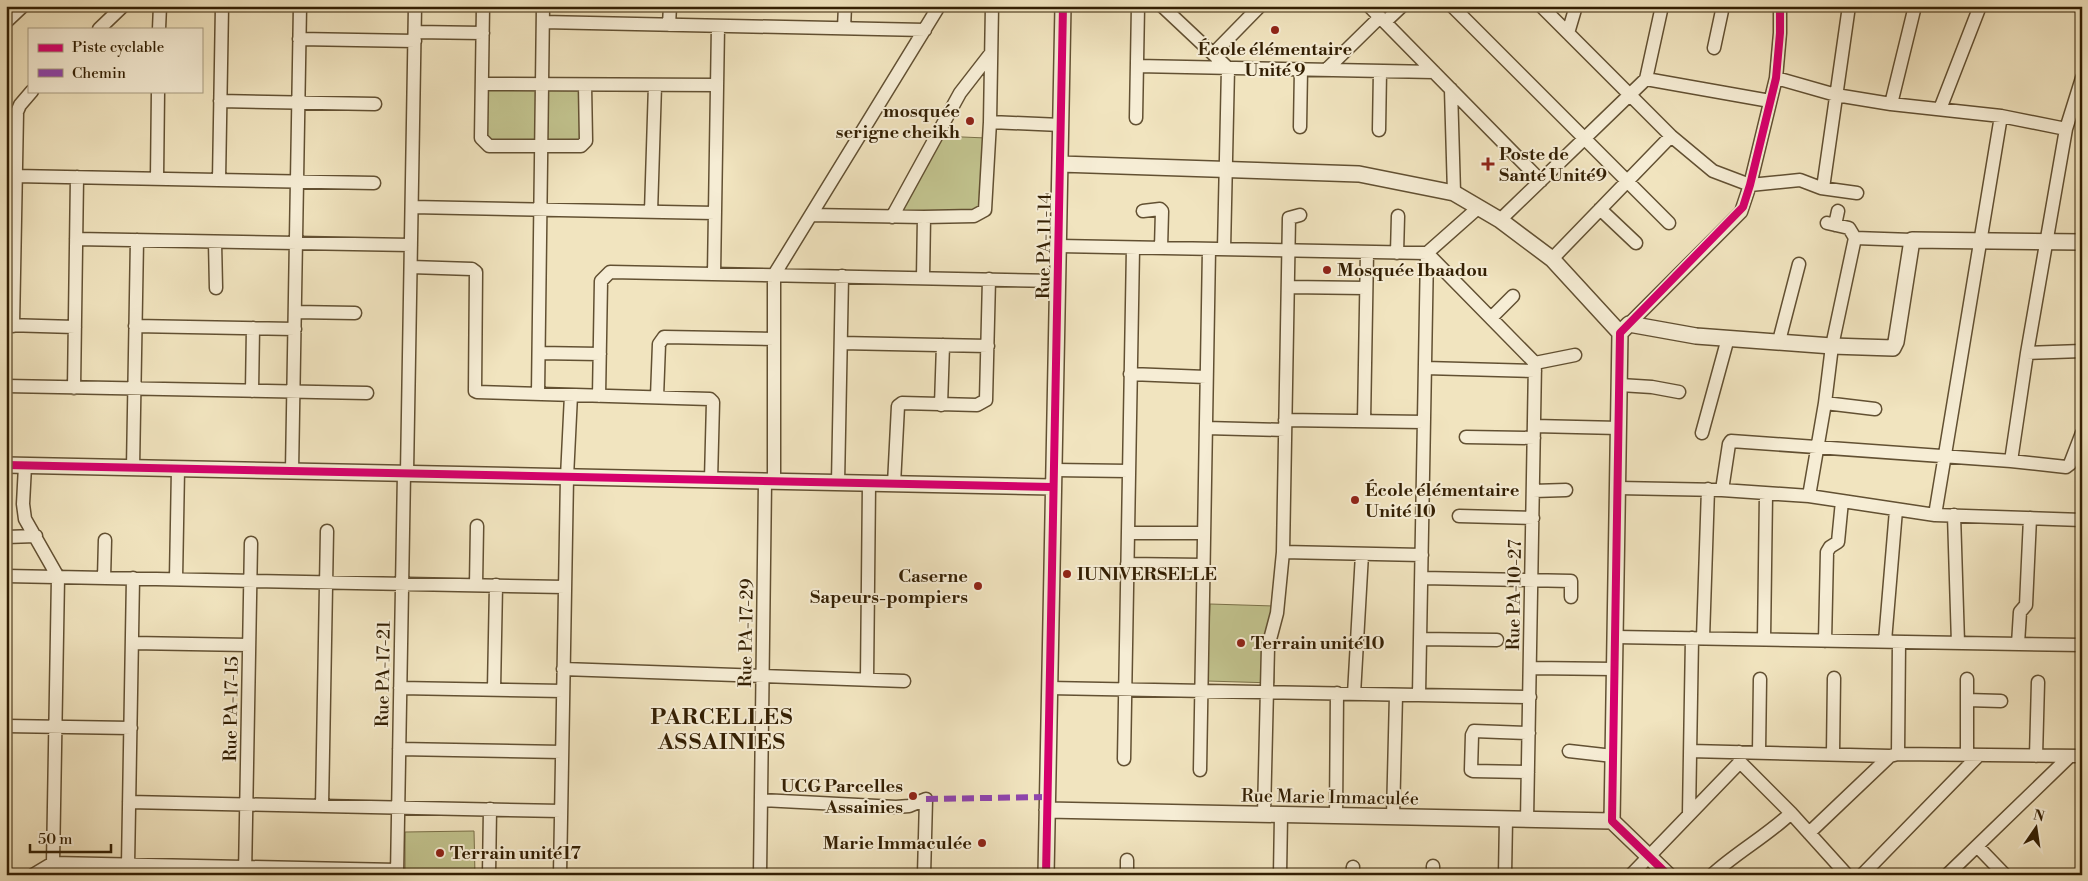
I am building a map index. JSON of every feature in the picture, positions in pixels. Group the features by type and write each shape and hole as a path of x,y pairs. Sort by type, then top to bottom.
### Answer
{"street":[{"path":"6,22 23,6"},
{"path":"100,28 123,6"},
{"path":"159,28 160,6"},
{"path":"219,180 222,6"},
{"path":"292,471 300,6"},
{"name":"Rue PA-17-21","path":"397,872 415,6"},
{"path":"483,6 481,138 484,143 489,146 581,146 586,141 585,85"},
{"path":"538,394 542,210 543,6"},
{"path":"670,6 670,25"},
{"path":"844,28 845,6"},
{"path":"774,275 939,6"},
{"path":"811,215 892,217 974,216 985,210 990,122 992,6"},
{"name":"Rue PA-11-14","path":"1046,875 1052,487 1054,470 1064,6"},
{"path":"1136,118 1138,6"},
{"path":"1213,54 1260,6"},
{"path":"1369,6 1541,181"},
{"path":"1326,70 1382,20 1402,6"},
{"path":"1452,6 1669,223"},
{"path":"1541,6 1671,136 1713,171 1750,185 1798,180 1823,188 1857,193"},
{"path":"1568,33 1576,6"},
{"path":"1500,220 1646,79 1662,6"},
{"path":"1714,48 1723,6"},
{"path":"1668,875 1612,821 1620,385 1625,329 1741,212 1750,185 1776,78 1780,6"},
{"path":"1823,188 1849,6"},
{"path":"1892,104 1915,6"},
{"path":"1940,109 1980,6"},
{"path":"1167,8 1228,68 1224,250"},
{"path":"543,22 925,30"},
{"path":"714,274 718,26"},
{"path":"299,39 415,37 483,33"},
{"path":"892,217 960,93 991,53"},
{"path":"1137,66 1434,72"},
{"path":"1300,127 1302,69"},
{"path":"1379,130 1380,70"},
{"path":"1776,78 1836,95 1892,104 2001,116 2066,129"},
{"path":"2011,461 2027,353 2066,129 2076,111 2082,78"},
{"path":"1646,79 1770,100"},
{"path":"482,84 717,86"},
{"path":"650,212 654,85"},
{"path":"1451,89 1454,193"},
{"path":"31,92 12,108 15,176 10,325 74,326"},
{"path":"156,178 158,92"},
{"path":"220,101 375,104"},
{"path":"1935,515 2001,116"},
{"path":"990,122 1061,125"},
{"path":"1552,259 1671,136"},
{"path":"1060,164 1226,168 1359,174 1454,193 1500,220 1552,259 1625,329 1696,336 1832,346 1895,347 1912,240"},
{"path":"15,176 374,183"},
{"path":"74,388 77,177"},
{"path":"1059,246 1427,253 1479,206"},
{"path":"412,207 715,213"},
{"path":"1600,209 1636,243"},
{"path":"1143,211 1162,211 1161,248"},
{"path":"1809,496 1826,404 1832,346 1855,238 1849,228 1831,224 1838,211"},
{"path":"1264,814 1265,692 1268,647 1279,604 1283,552 1289,218 1300,215"},
{"path":"1397,253 1398,216"},
{"path":"923,278 924,217"},
{"path":"1855,238 2046,243 2082,242"},
{"path":"76,239 411,245"},
{"path":"133,468 137,240"},
{"path":"215,242 216,288"},
{"path":"1124,758 1132,248"},
{"path":"1200,770 1209,249"},
{"path":"1364,421 1367,252"},
{"path":"1427,253 1491,318 1535,367"},
{"path":"1419,695 1427,253"},
{"path":"1779,341 1799,264"},
{"path":"411,267 475,270 474,391 480,393 708,398 713,402 711,480"},
{"path":"599,396 601,281 610,272 1058,281"},
{"name":"Rue PA-17-29","path":"760,875 762,676 770,482 774,275"},
{"path":"838,483 842,276"},
{"path":"894,484 898,406 902,403 977,405 986,400 989,279"},
{"path":"1288,287 1366,288"},
{"path":"1491,318 1513,296"},
{"path":"295,312 355,313"},
{"path":"135,326 294,329"},
{"path":"252,391 253,328"},
{"path":"657,397 658,344 664,337 774,339"},
{"path":"1702,433 1728,338"},
{"path":"840,343 988,346"},
{"path":"941,405 943,345"},
{"path":"539,352 600,354"},
{"path":"2027,353 2082,352"},
{"path":"1425,368 1535,367 1575,355"},
{"name":"Rue PA-10-27","path":"1527,820 1535,367"},
{"path":"1130,374 1206,377"},
{"path":"1620,385 1652,386 1680,392"},
{"path":"6,386 366,393"},
{"path":"560,875 567,477 571,395"},
{"path":"1826,404 1875,409"},
{"path":"1206,428 1364,421 1424,422"},
{"path":"1466,437 1619,428"},
{"path":"1722,490 1729,444 1731,442 2068,466 2082,432"},
{"path":"6,466 1052,487"},
{"path":"25,466 23,511 25,519 58,577 53,863"},
{"path":"176,579 178,469"},
{"path":"1054,470 1129,471"},
{"path":"867,680 869,484"},
{"path":"1618,488 1722,490 1809,496 1935,515 2082,520"},
{"path":"1533,491 1566,490"},
{"path":"1689,814 1690,751 1708,490"},
{"path":"1764,639 1766,494"},
{"path":"1825,640 1827,552 1830,546 1838,542 1842,501"},
{"path":"1885,641 1896,510"},
{"path":"1459,516 1533,518"},
{"path":"1954,516 1958,643"},
{"path":"2018,644 2020,612 2026,605 2030,518"},
{"path":"476,585 477,526"},
{"path":"322,806 327,531"},
{"path":"1128,533 1204,533"},
{"path":"6,537 36,536"},
{"path":"104,578 105,540"},
{"name":"Rue PA-17-15","path":"246,871 251,544"},
{"path":"1283,552 1422,555"},
{"path":"1354,694 1362,554"},
{"path":"1127,564 1203,565"},
{"path":"6,576 565,587"},
{"path":"128,865 133,578"},
{"path":"1422,578 1571,581 1571,597"},
{"path":"494,690 496,585"},
{"path":"1615,637 2082,645"},
{"path":"1420,639 1497,640"},
{"path":"1809,833 1894,755 1899,642"},
{"path":"132,643 249,645"},
{"path":"1530,668 1615,669"},
{"path":"563,669 904,681"},
{"path":"1833,753 1834,678"},
{"path":"1759,752 1760,679"},
{"path":"1862,875 1973,755 1967,700 1967,679"},
{"path":"2036,756 2038,682"},
{"path":"400,688 563,691"},
{"path":"1049,688 1530,697"},
{"path":"1336,816 1337,694"},
{"path":"1394,817 1396,695"},
{"path":"1967,700 2001,700"},
{"path":"6,726 130,728"},
{"path":"1528,772 1473,772 1471,770 1472,735 1474,731 1529,734"},
{"path":"399,749 562,752"},
{"path":"1569,751 1613,756"},
{"path":"1690,751 1740,757 1759,752 2075,756"},
{"path":"1947,875 2075,756"},
{"path":"1740,757 1845,874"},
{"path":"1630,875 1689,814 1740,757"},
{"path":"761,800 896,807 909,806 926,799 924,875"},
{"path":"129,802 561,811"},
{"path":"489,875 490,809"},
{"name":"Rue Marie Immaculée","path":"1047,810 1612,821"},
{"path":"1712,875 1729,860 1772,831 1792,813"},
{"path":"1280,875 1281,815"},
{"path":"1504,875 1506,819"},
{"path":"1977,846 2005,875"},
{"path":"1127,860 1127,875"},
{"path":"33,875 53,863 96,869 128,865 173,870 397,872"}],"green space":[{"path":"485,86 588,88 587,143 484,141"},
{"path":"940,136 986,138 982,211 899,211"},
{"name":"Terrain unité10","path":"1210,604 1274,606 1274,683 1207,681"},
{"name":"Terrain unité17","path":"474,831 475,875 405,875 405,832"}],"marked path":[{"path":"926,799 1047,797"}],"cycle path":[{"path":"1046,875 1063,6"},
{"path":"1668,875 1612,821 1620,333 1743,207 1776,78 1780,6"},
{"path":"6,465 1052,487"}],"place":[{"name":"École élémentaire Unité 9","path":"1275,30"},
{"name":"mosquée serigne cheikh","path":"970,121"},
{"name":"Poste de Santé Unité9","path":"1488,164"},
{"name":"Mosquée Ibaadou","path":"1327,270"},
{"name":"École élémentaire Unité 10","path":"1355,500"},
{"name":"IUNIVERSELLE","path":"1067,574"},
{"name":"Caserne Sapeurs-pompiers","path":"978,586"},
{"name":"Terrain unité10","path":"1241,643"},
{"name":"UCG Parcelles Assainies","path":"913,796"},
{"name":"Marie Immaculée","path":"982,843"},
{"name":"Terrain unité17","path":"440,853"}],"district":[{"name":"PARCELLES ASSAINIES","path":"722,728"}]}
